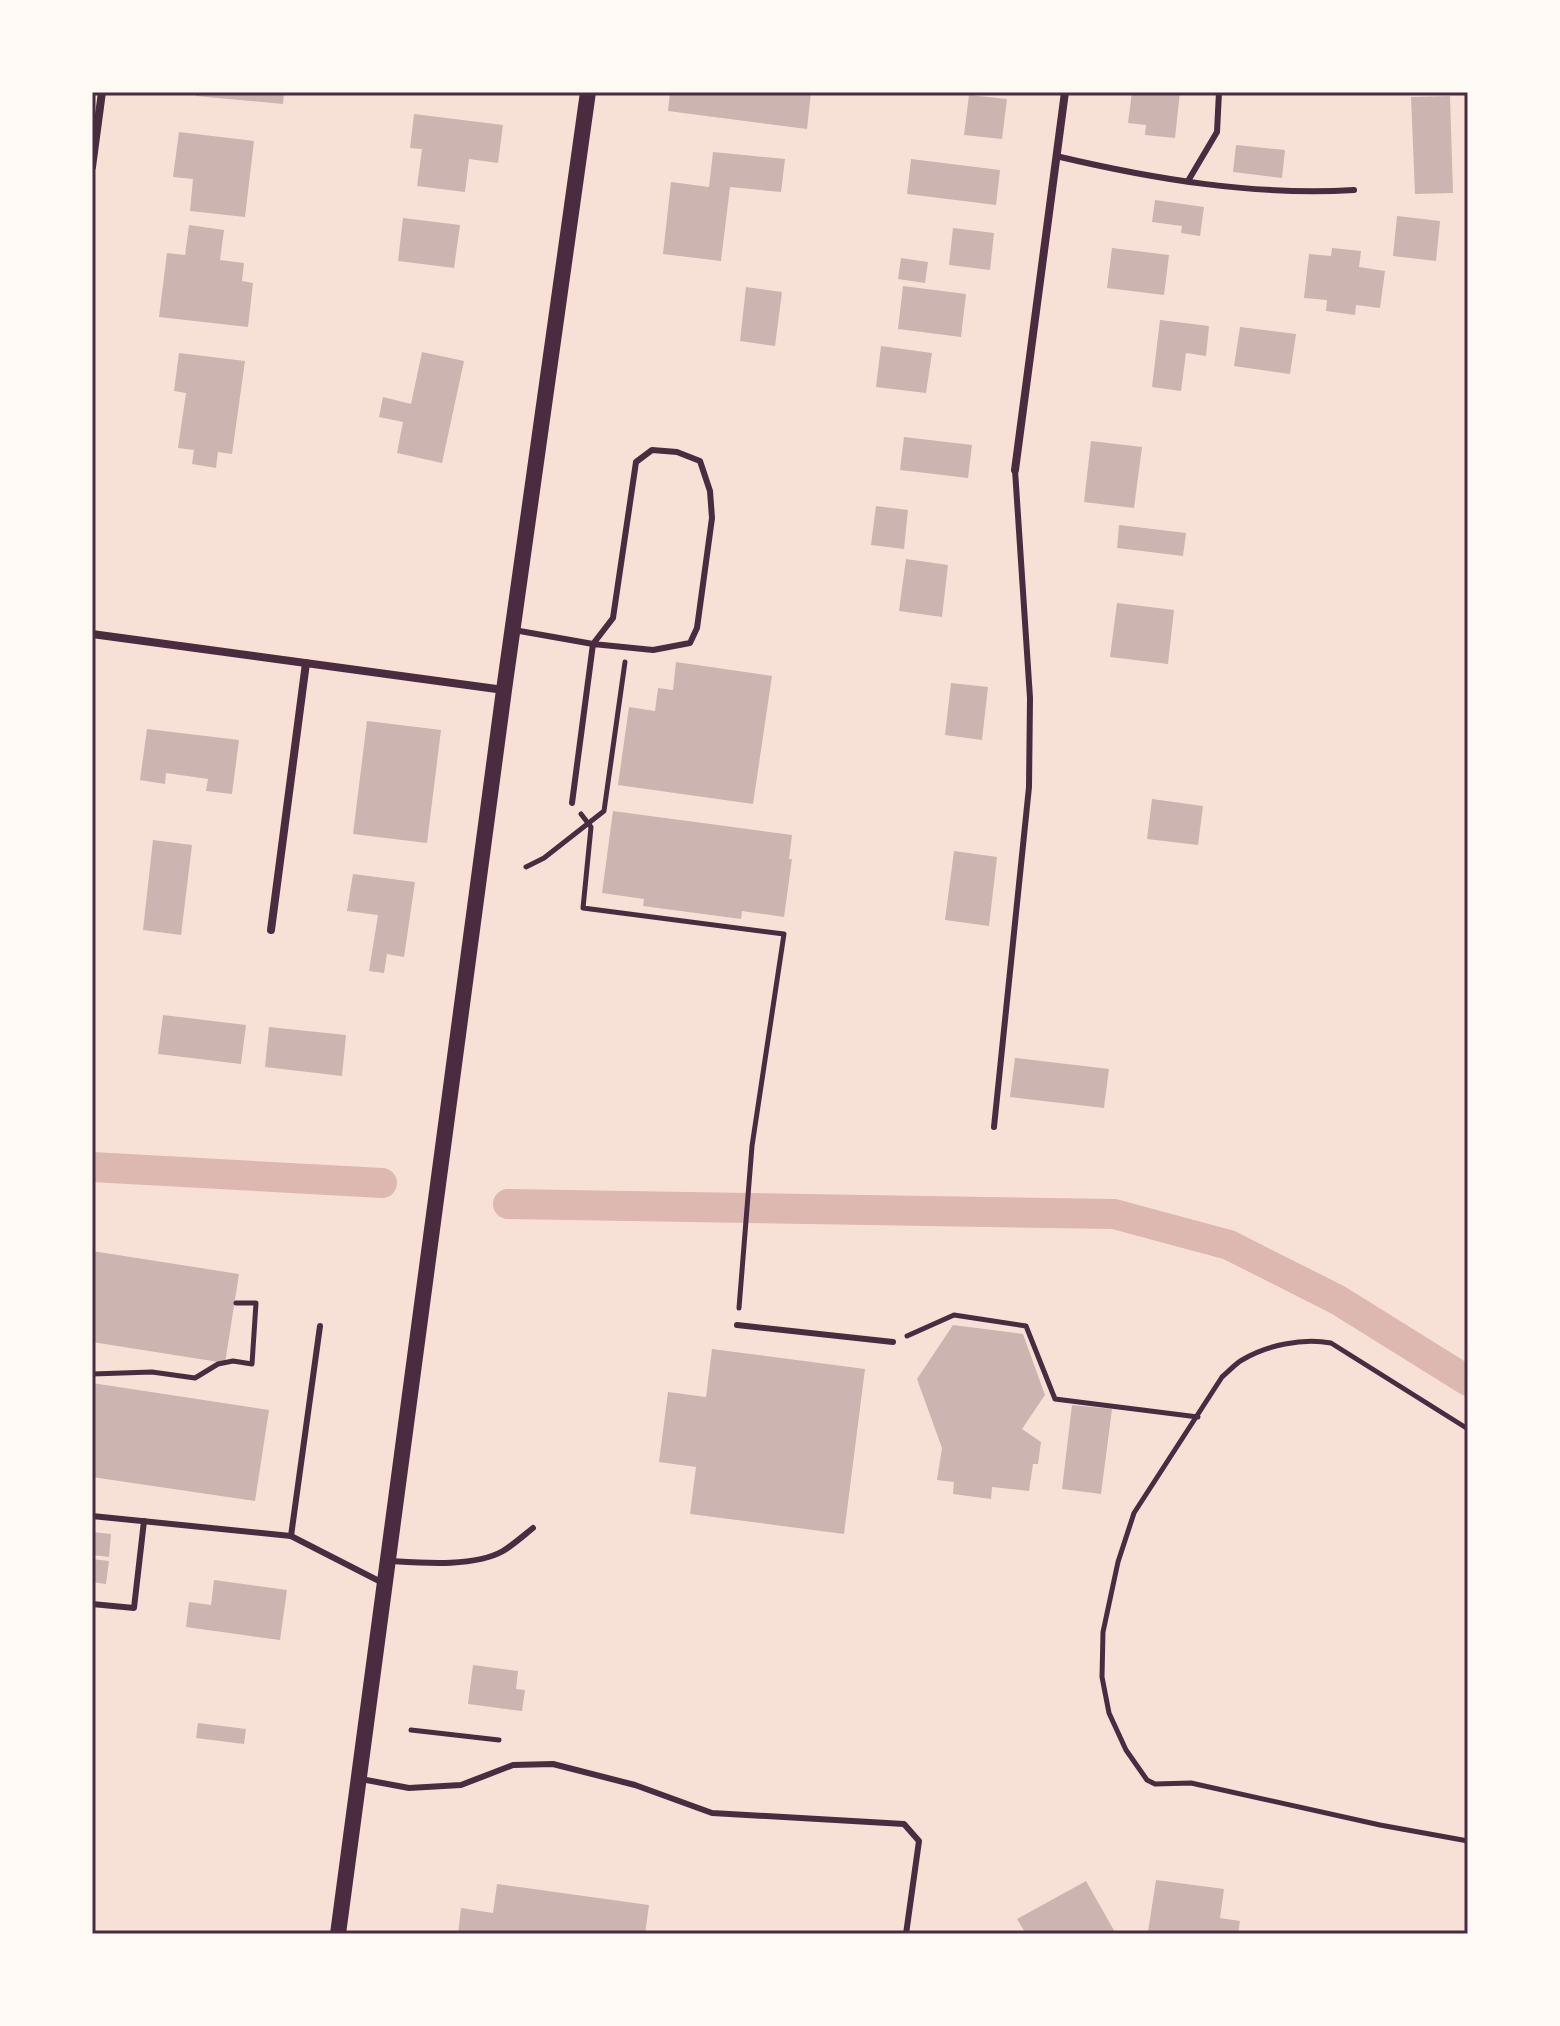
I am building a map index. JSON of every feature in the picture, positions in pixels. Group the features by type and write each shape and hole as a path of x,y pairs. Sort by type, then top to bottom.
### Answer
{"main road":[{"path":"338,1934 504,690 588,92"}],"street":[{"path":"92,167 102,92"},
{"path":"1015,470 1065,92"},
{"path":"92,634 504,690"},
{"path":"271,930 306,663"}],"lane":[{"path":"1188,181 1217,132 1219,92"},
{"path":"1056,156 1138,175 1188,181 1302,193 1354,190"},
{"path":"514,630 593,644 653,650 690,643 697,628 712,518 710,491 700,461 677,452 652,450 636,462 613,618 593,644 572,803"},
{"path":"994,1127 1029,787 1030,698 1015,470"},
{"path":"737,1325 893,1342"},
{"path":"291,1536 320,1326"},
{"path":"92,1516 291,1536 385,1583"},
{"path":"92,1604 134,1608 144,1521"},
{"path":"388,1561 437,1563 475,1559 501,1552 533,1528"},
{"path":"359,1779 409,1788 461,1785 513,1765 553,1764 635,1785 712,1813 904,1824 919,1841 906,1934"}],"path":[{"path":"526,867 544,858 604,811 625,661 641,664"},
{"path":"572,803 591,827 583,908 784,934 752,1146 737,1325"},
{"path":"92,1374 152,1372 195,1378 218,1364 233,1361 252,1364 256,1303 236,1303"},
{"path":"893,1342 954,1315 1026,1326 1055,1399 1198,1417"},
{"path":"1468,1429 1331,1343 1311,1340 1276,1347 1241,1360 1222,1377 1134,1513 1118,1562 1103,1632 1102,1677 1109,1713 1126,1750 1147,1780 1155,1784 1191,1783 1468,1841"},
{"path":"411,1730 499,1740"}],"building":[{"path":"196,92 284,92 283,104 196,96"},
{"path":"670,92 811,92 807,129 668,111"},
{"path":"1132,92 1180,92 1175,138 1145,135 1146,125 1128,123"},
{"path":"969,95 1007,99 1002,139 964,135"},
{"path":"1450,96 1453,193 1415,194 1411,97"},
{"path":"414,114 503,125 498,163 469,159 465,192 417,186 422,149 410,148"},
{"path":"179,132 254,141 245,217 190,211 193,179 173,177"},
{"path":"1236,145 1285,150 1282,178 1233,172"},
{"path":"713,152 785,159 781,192 730,187 721,261 663,254 671,182 709,187"},
{"path":"911,159 1000,170 996,205 907,194"},
{"path":"1155,200 1204,207 1200,236 1181,233 1182,226 1152,222"},
{"path":"1397,216 1440,221 1436,261 1393,256"},
{"path":"403,218 460,225 454,268 398,261"},
{"path":"189,225 224,230 220,260 244,263 242,281 253,283 248,327 159,317 167,253 185,255"},
{"path":"953,228 994,233 990,270 949,265"},
{"path":"1112,248 1169,255 1164,295 1107,288"},
{"path":"1332,248 1361,251 1359,267 1385,271 1380,308 1356,305 1355,315 1326,311 1327,300 1304,298 1309,254 1331,256"},
{"path":"901,258 928,262 925,283 898,279"},
{"path":"903,286 966,294 961,337 898,329"},
{"path":"746,287 782,292 775,346 740,341"},
{"path":"1160,320 1209,326 1206,356 1186,353 1181,391 1152,387"},
{"path":"1240,327 1296,334 1290,374 1234,366"},
{"path":"881,346 932,353 926,393 876,387"},
{"path":"422,352 464,361 442,463 397,453 403,422 379,417 383,397 411,404"},
{"path":"179,353 245,361 232,454 218,452 216,468 192,464 194,450 178,448 186,393 174,391"},
{"path":"904,437 972,445 968,478 900,470"},
{"path":"1091,441 1142,447 1134,508 1084,502"},
{"path":"876,506 908,510 904,549 871,545"},
{"path":"1119,525 1186,533 1183,556 1117,548"},
{"path":"906,559 948,565 942,617 899,611"},
{"path":"1117,603 1174,610 1168,664 1110,657"},
{"path":"676,662 772,676 753,804 618,785 629,707 655,711 658,688 673,690"},
{"path":"951,683 988,687 982,740 945,735"},
{"path":"367,721 441,730 427,843 353,834"},
{"path":"147,729 239,740 232,794 206,791 208,779 166,773 165,784 140,780"},
{"path":"1152,799 1203,806 1198,845 1147,839"},
{"path":"613,811 792,835 784,917 742,911 741,919 643,906 644,899 602,893"},
{"path":"153,840 192,845 181,935 143,930"},
{"path":"954,851 997,857 989,926 945,920"},
{"path":"353,874 415,882 404,957 387,954 384,973 369,971 378,915 347,911"},
{"path":"163,1015 246,1025 241,1064 158,1054"},
{"path":"269,1027 346,1035 342,1076 265,1067"},
{"path":"1015,1058 1109,1069 1104,1108 1010,1097"},
{"path":"92,1251 239,1274 225,1363 92,1342"},
{"path":"953,1325 1023,1334 1045,1395 1022,1429 1041,1442 1038,1464 1033,1464 1029,1491 992,1487 991,1499 953,1494 954,1482 937,1480 942,1448 917,1379"},
{"path":"712,1349 865,1369 844,1534 690,1514 696,1467 659,1462 668,1392 706,1397"},
{"path":"92,1383 269,1410 255,1501 92,1477"},
{"path":"1072,1405 1112,1409 1101,1494 1062,1489"},
{"path":"92,1532 111,1534 109,1557 92,1555"},
{"path":"92,1559 109,1561 106,1584 92,1582"},
{"path":"214,1580 287,1590 280,1640 186,1627 189,1602 211,1605"},
{"path":"473,1665 518,1671 516,1689 525,1690 522,1711 468,1704"},
{"path":"198,1723 246,1729 244,1744 196,1738"},
{"path":"1156,1880 1224,1889 1220,1918 1240,1921 1238,1934 1148,1932"},
{"path":"1086,1881 1116,1934 1026,1934 1017,1919"},
{"path":"497,1884 649,1905 645,1934 458,1934 461,1908 493,1913"}],"waterway":[{"path":"92,1167 382,1183"},
{"path":"508,1204 1114,1214 1229,1245 1338,1300 1468,1381"}]}
